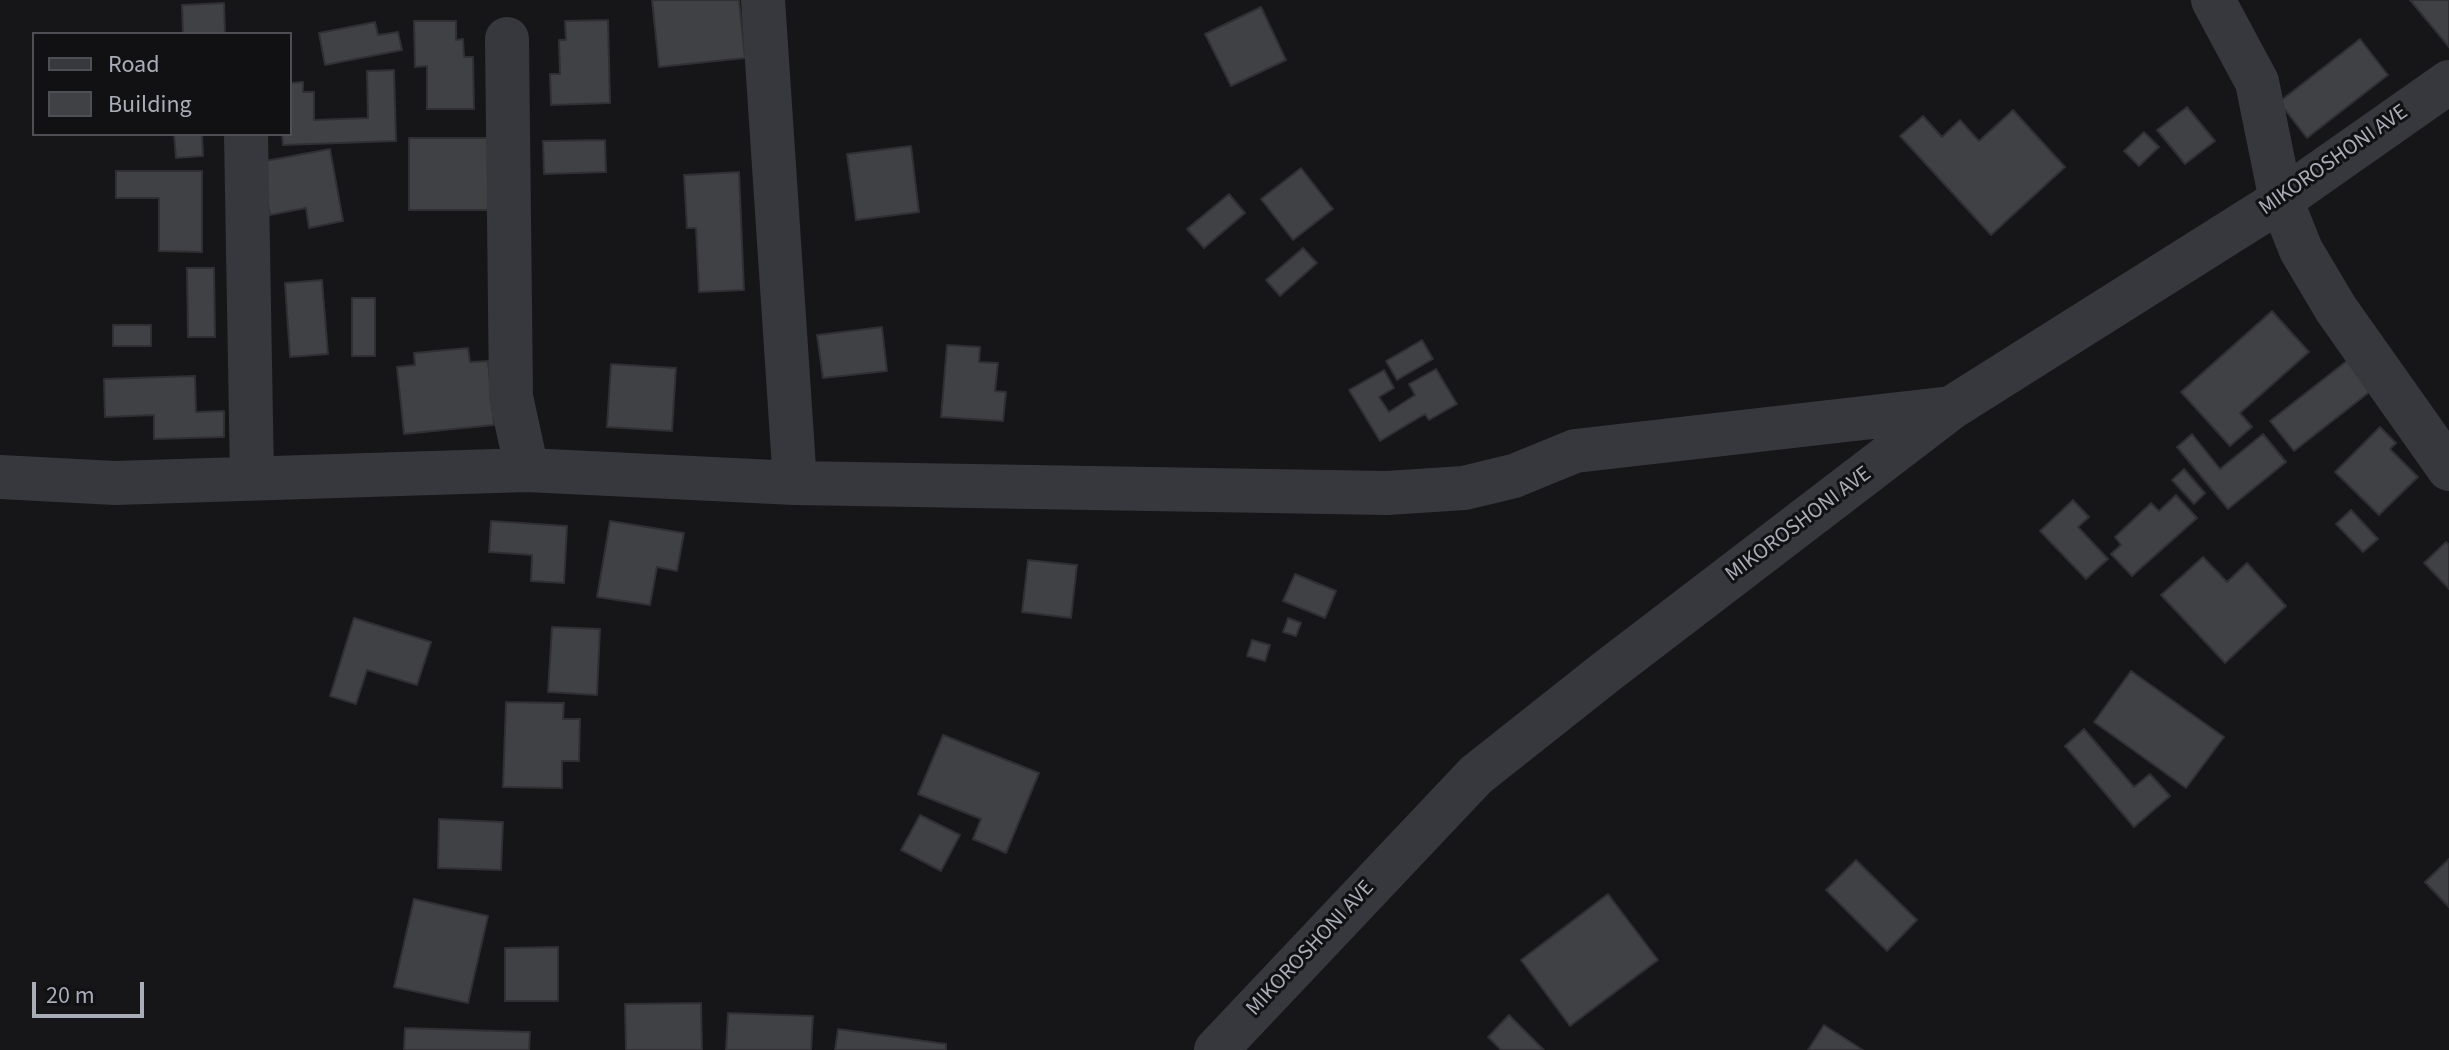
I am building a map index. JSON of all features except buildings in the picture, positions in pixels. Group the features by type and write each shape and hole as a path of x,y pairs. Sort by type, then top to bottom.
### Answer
{"street":[{"path":"763,0 795,483"},
{"path":"2213,0 2257,82 2281,200 2301,250 2336,309 2449,469"},
{"path":"507,39 511,397 527,470"},
{"name":"MIKOROSHONI AVE","path":"1216,1050 1476,775 1951,408 2281,200 2449,82"},
{"path":"246,136 252,478"},
{"path":"0,477 115,483 527,470 795,483 1402,492 1464,488 1514,476 1575,451 1951,408"}]}
